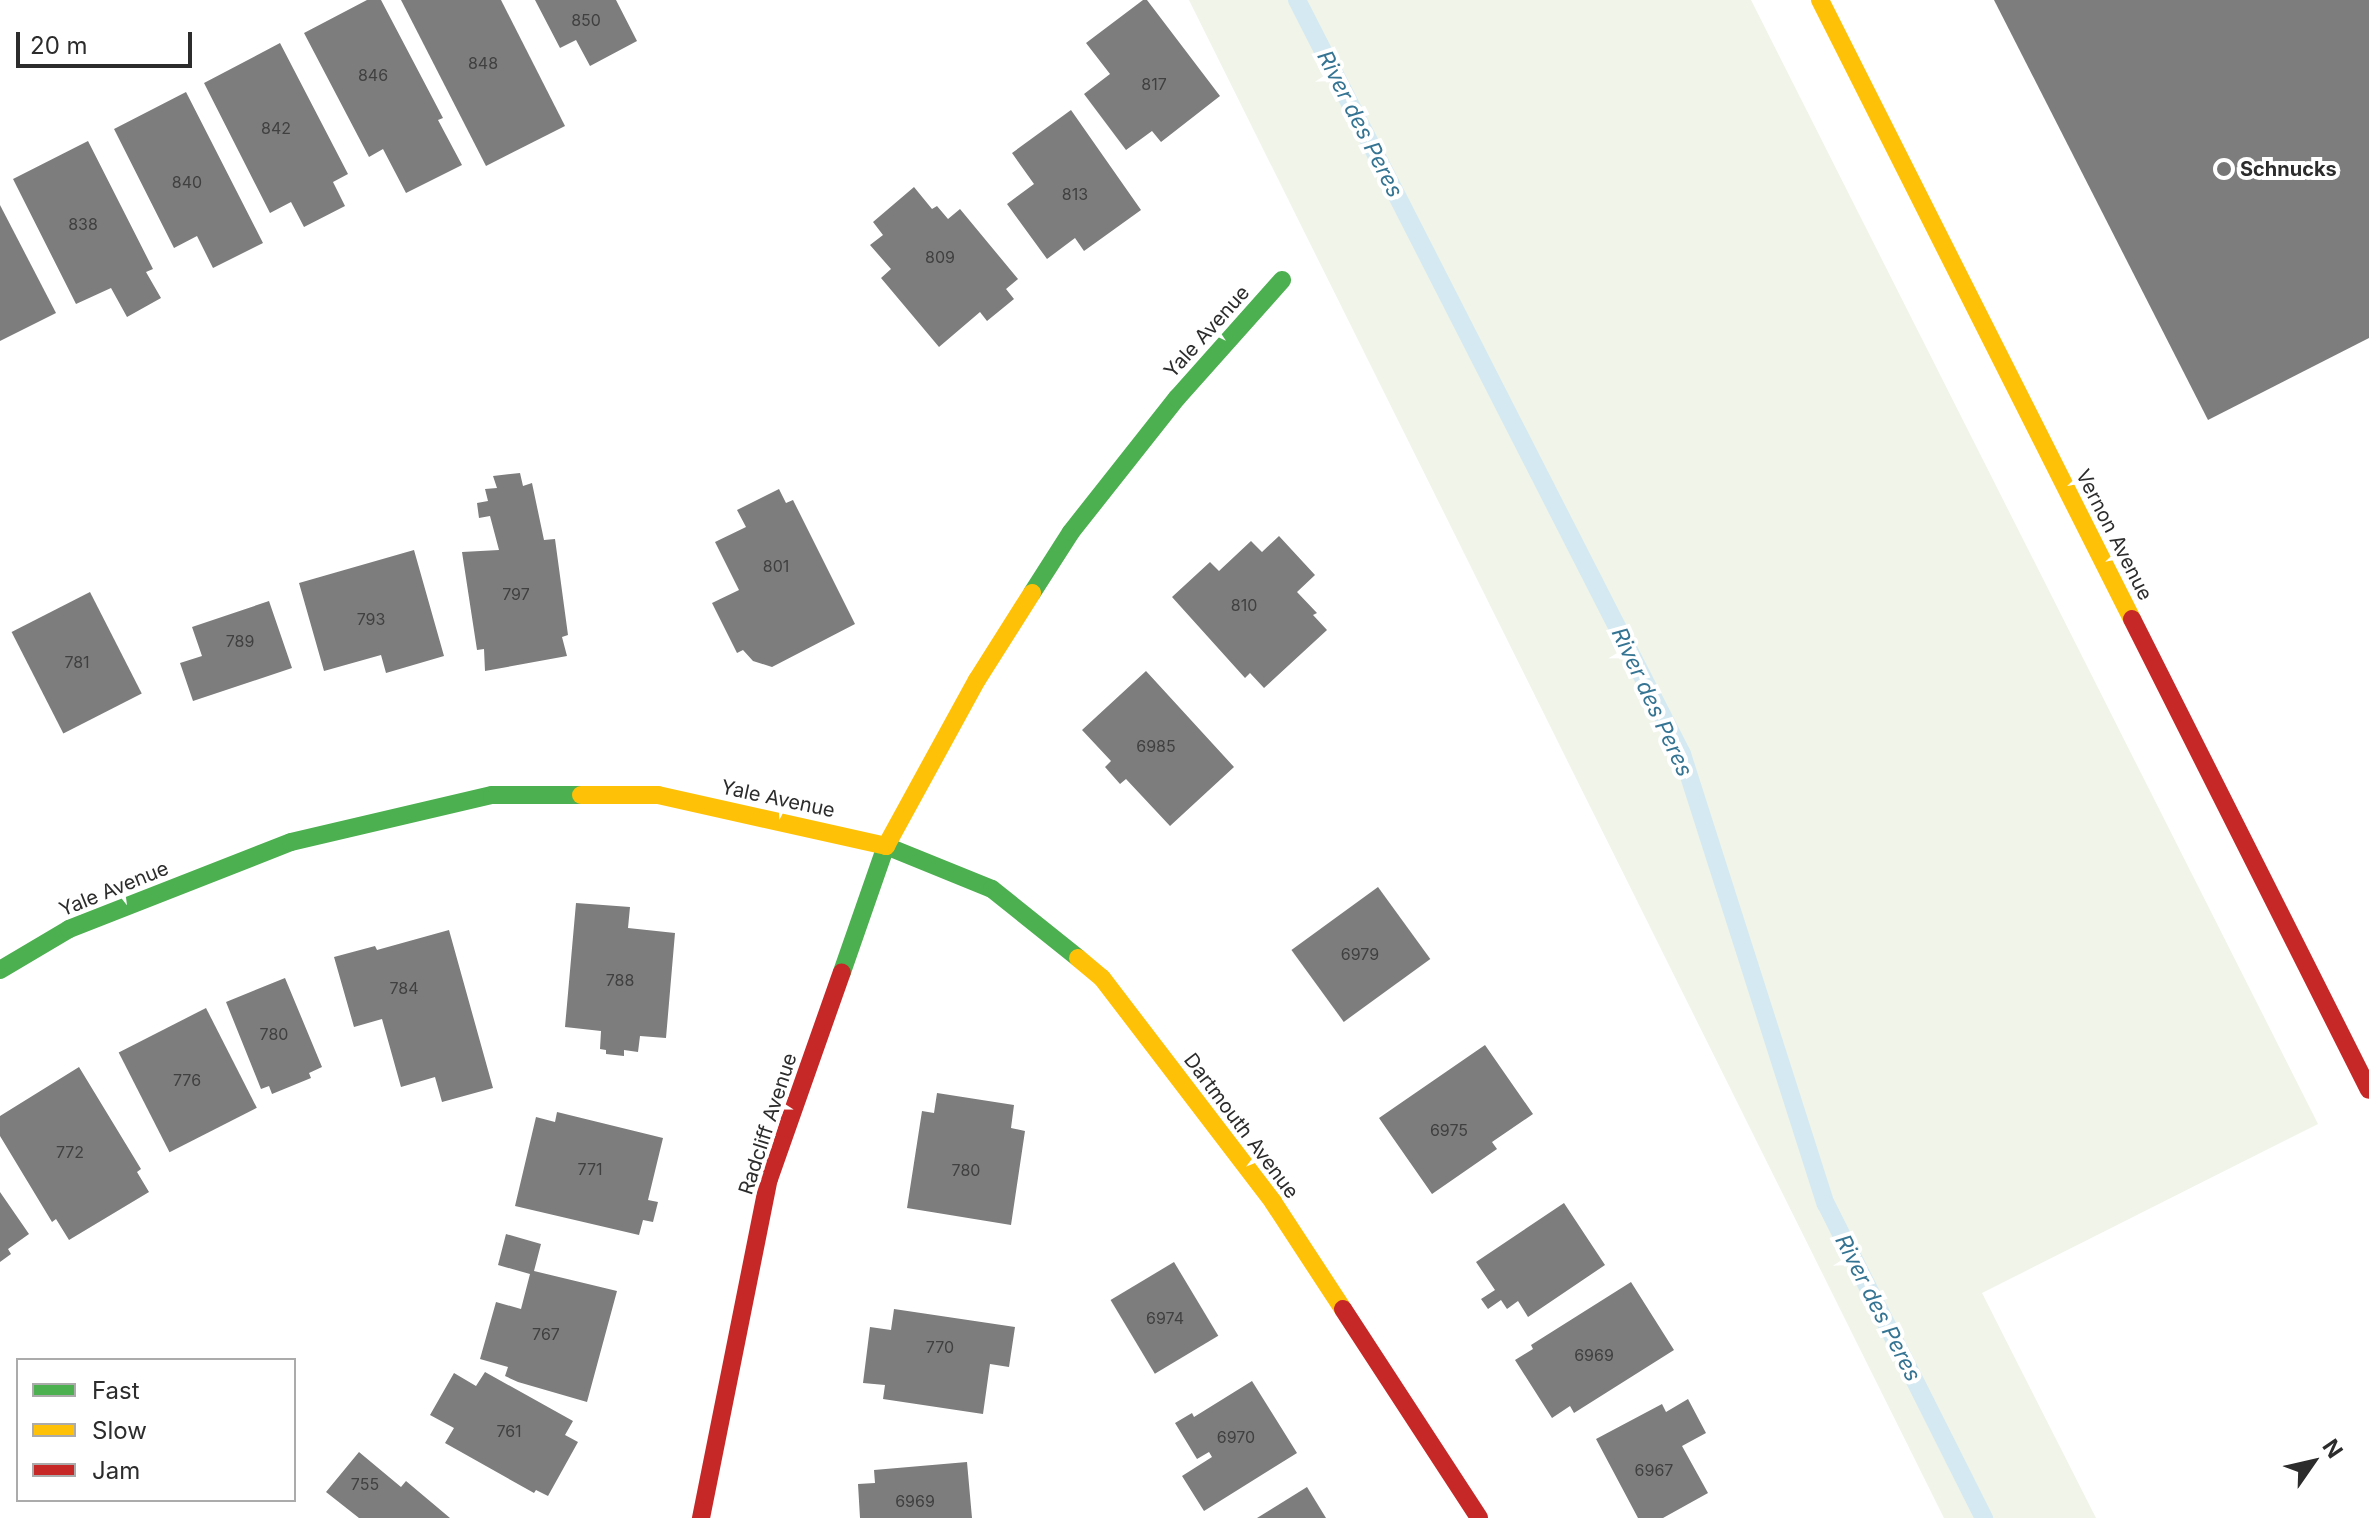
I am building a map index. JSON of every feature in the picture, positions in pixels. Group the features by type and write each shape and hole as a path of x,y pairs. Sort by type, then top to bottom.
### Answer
{"street":[{"name":"Vernon Avenue","path":"1820,0 2369,1090"},
{"name":"Yale Avenue","path":"0,970 69,929 291,842 492,795 658,795 886,846 977,680 1071,532 1177,398 1282,280"},
{"name":"Radcliff Avenue","path":"701,1518 769,1179 886,846"},
{"name":"Dartmouth Avenue","path":"886,846 992,889 1102,978 1273,1202 1479,1518"}],"shaded area":[{"path":"1189,0 1751,0 2318,1124 1982,1293 2096,1518 1944,1518"}],"building":[{"path":"367,0 381,0 443,118 438,120 462,165 406,193 383,149 369,157 304,33"},
{"path":"401,0 501,0 565,126 486,166"},
{"path":"535,0 616,0 637,41 590,66 576,40 560,48"},
{"path":"1147,0 1220,96 1161,142 1152,131 1126,150 1084,94 1110,74 1086,43"},
{"name":"Schnucks","path":"1994,0 2369,0 2369,338 2208,420"},
{"path":"280,43 348,174 333,182 345,206 304,227 291,202 270,213 204,83"},
{"path":"186,92 263,243 213,268 197,236 174,248 114,129"},
{"path":"1071,110 1141,210 1084,251 1075,238 1047,259 1007,204 1034,184 1012,153"},
{"path":"88,141 153,269 146,272 161,298 127,317 111,288 76,304 13,179"},
{"path":"914,187 932,209 937,206 948,219 960,209 1018,279 1006,289 1014,299 987,321 980,312 939,347 881,278 891,269 870,245 883,235 873,222"},
{"path":"0,205 56,313 0,341"},
{"path":"520,473 523,486 532,483 544,540 555,539 568,635 562,637 567,656 485,671 484,649 477,650 462,552 499,550 490,516 479,518 477,503 488,501 485,489 497,488 493,476"},
{"path":"779,489 786,503 793,500 855,624 772,667 753,661 743,650 737,653 712,603 739,590 715,542 746,527 737,510"},
{"path":"1279,536 1315,575 1297,592 1317,613 1313,615 1327,630 1264,688 1250,673 1245,678 1172,597 1210,562 1219,571 1251,541 1262,552"},
{"path":"414,550 444,656 386,673 381,655 324,671 299,583"},
{"path":"90,592 142,694 63,734 12,632"},
{"path":"269,601 292,668 193,701 180,663 202,656 192,627"},
{"path":"1146,671 1234,767 1170,826 1126,779 1120,784 1105,767 1111,761 1082,730"},
{"path":"1378,887 1430,959 1344,1022 1291,950"},
{"path":"576,903 630,907 628,928 675,933 666,1038 640,1036 638,1052 624,1050 624,1056 606,1054 606,1050 600,1049 601,1031 565,1027"},
{"path":"449,930 493,1088 442,1102 435,1077 401,1087 382,1019 354,1027 334,957 375,946 377,950"},
{"path":"285,978 322,1067 309,1073 311,1078 272,1094 269,1086 261,1089 226,1002"},
{"path":"206,1008 257,1108 170,1152 119,1052"},
{"path":"1485,1045 1533,1114 1492,1142 1497,1149 1432,1194 1379,1118"},
{"path":"79,1067 141,1169 137,1172 149,1192 69,1240 56,1219 52,1222 0,1136 0,1116"},
{"path":"937,1093 1014,1105 1011,1128 1025,1131 1011,1225 907,1208 922,1111 934,1113"},
{"path":"557,1112 663,1138 648,1200 658,1202 653,1222 643,1220 639,1235 515,1206 536,1117 555,1122"},
{"path":"0,1192 29,1234 8,1249 11,1254 0,1262"},
{"path":"1564,1203 1605,1265 1528,1317 1518,1301 1507,1309 1501,1300 1488,1309 1481,1299 1495,1290 1476,1262"},
{"path":"506,1234 541,1244 534,1271 617,1291 587,1402 518,1382 505,1376 508,1367 480,1359 496,1302 521,1309 530,1274 498,1265"},
{"path":"1174,1262 1218,1336 1155,1374 1111,1300"},
{"path":"1631,1282 1674,1350 1574,1413 1570,1406 1552,1418 1515,1360 1533,1349 1531,1345"},
{"path":"894,1309 1015,1327 1009,1367 990,1364 983,1414 883,1399 885,1385 863,1383 870,1327 891,1330"},
{"path":"485,1372 573,1421 565,1435 578,1442 548,1496 536,1490 534,1493 445,1443 454,1428 430,1415 454,1373 476,1386"},
{"path":"1252,1381 1297,1453 1204,1511 1182,1476 1212,1457 1209,1452 1197,1459 1175,1423 1192,1413 1194,1417"},
{"path":"1688,1399 1706,1433 1682,1446 1708,1493 1663,1518 1638,1518 1596,1439 1662,1404 1666,1412"},
{"path":"359,1452 401,1487 406,1481 450,1518 359,1518 326,1492"},
{"path":"967,1462 972,1518 860,1518 858,1484 875,1483 874,1470"},
{"path":"1307,1487 1326,1518 1257,1518"}],"waterway":[{"name":"River des Peres","path":"1297,0 1682,754 1826,1204 1984,1518"}],"traffic: fast":[{"path":"1032,593 1071,532 1177,398 1282,280"},
{"path":"0,970 69,929 291,842 492,795 581,795"},
{"path":"842,972 886,846 992,889 1078,958"}],"traffic: slow":[{"path":"1820,0 2132,619"},
{"path":"581,795 658,795 886,846 977,680 1032,593"},
{"path":"1078,958 1102,978 1273,1202 1343,1309"}],"traffic: jam":[{"path":"2132,619 2369,1090"},
{"path":"701,1518 769,1179 842,972"},
{"path":"1343,1309 1479,1518"}],"place":[{"name":"Schnucks","path":"2224,169"}]}
